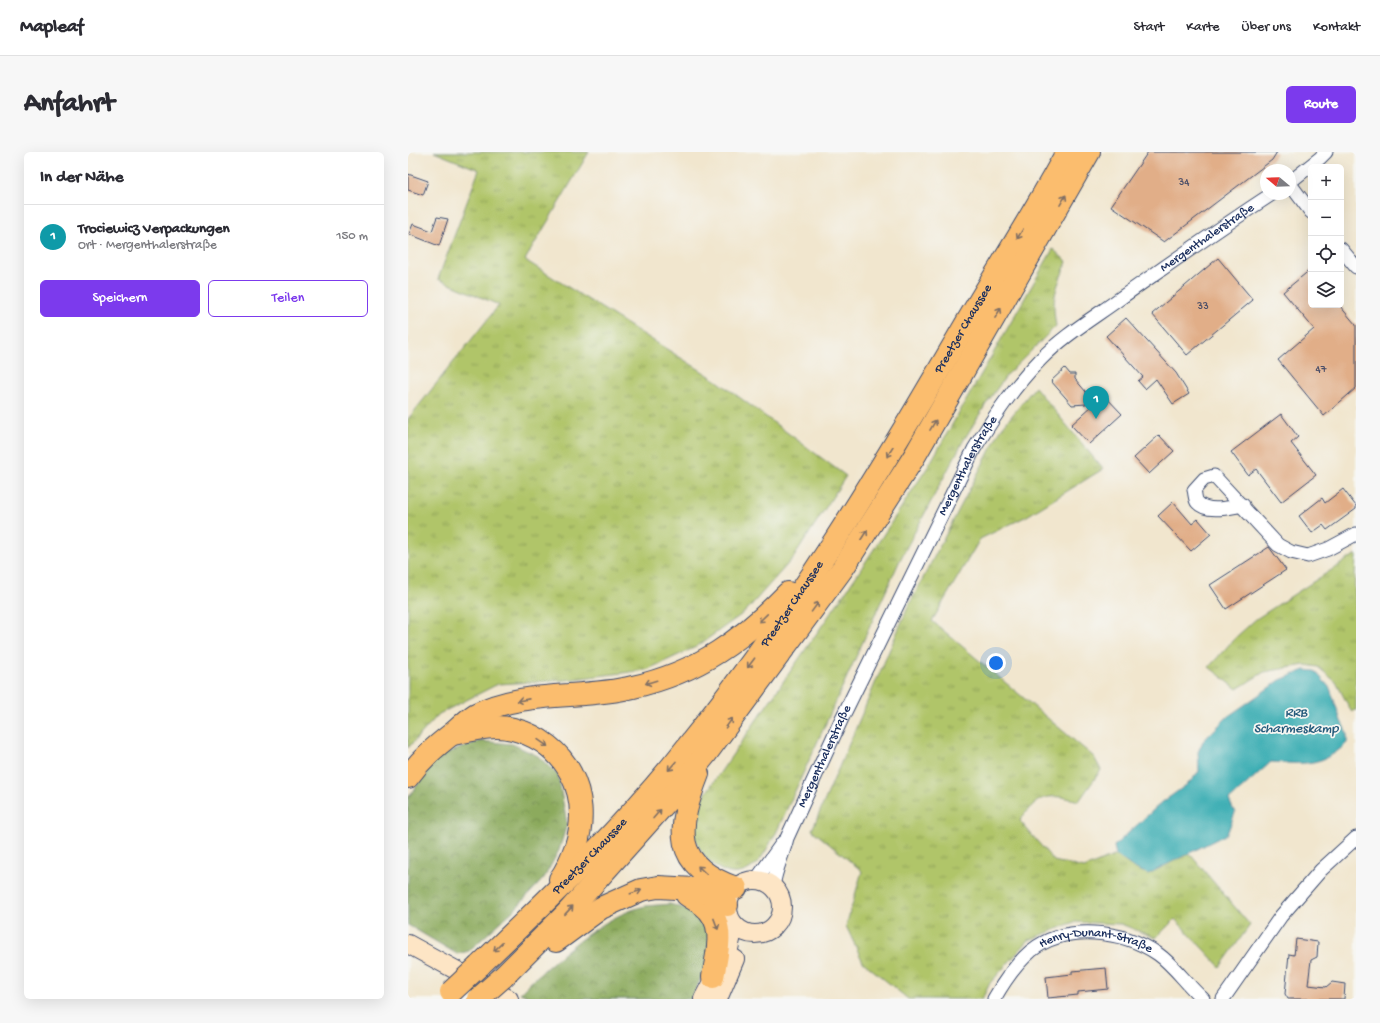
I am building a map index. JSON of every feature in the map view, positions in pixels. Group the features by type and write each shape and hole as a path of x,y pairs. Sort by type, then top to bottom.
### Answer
{"highway":[{"name":"Preetzer Chaussee","path":"447,996 590,859 675,763 772,635 821,562 914,413 1068,152"},
{"name":"Preetzer Chaussee","path":"478,999 502,978 567,913 632,843 706,754 843,568 914,457 1089,152"},
{"path":"408,777 424,756 475,715 496,706 539,696 632,688 688,669 726,648 745,634 821,562"},
{"path":"452,734 500,727 514,730 535,738 545,744 558,756 575,780 580,797 581,817 578,838 573,856 562,876 517,929"},
{"path":"706,754 684,812 683,836 686,848 692,859 702,871 718,880 732,906"},
{"path":"502,978 519,972 575,926 600,908 641,890 658,887 678,889 685,888 702,891 732,906"},
{"path":"678,889 704,905 714,918 718,927 720,935 719,947 713,977"}],"main road":[{"path":"703,999 713,977 722,965 729,949 732,906 743,882 756,880 774,887 781,900 782,909 780,918 768,931 751,935 745,933 732,906"},
{"path":"718,999 738,953 751,935"},
{"path":"408,944 509,999"}],"street":[{"path":"1296,178 1326,152"},
{"path":"1296,191 1308,208"},
{"name":"Mergenthalerstraße","path":"756,880 786,838 843,716 974,449 996,414 1018,384 1041,359 1067,336 1217,230 1263,200"},
{"path":"1344,253 1356,267"},
{"path":"1243,506 1278,545 1291,552 1308,556 1328,549 1356,534"},
{"name":"Mergenthalerstraße","path":"774,887 775,874 784,852 786,838"},
{"path":"1224,999 1266,936 1300,893 1321,870 1356,838"},
{"name":"Henry-Dunant-Straße","path":"994,999 1014,971 1032,951 1051,940 1074,933 1098,933 1117,936 1133,941 1158,954 1166,960 1203,999"}],"green space":[{"path":"434,152 589,152 525,260 716,380 846,476 794,557 745,612 696,647 646,670 566,680 498,684 439,714 408,748 408,419 499,305 438,279 479,170"},
{"path":"1053,249 1067,262 1054,300 1056,326 1006,376 986,404 962,443 900,560 776,833 765,852 759,861 751,868 742,872 732,873 723,871 708,859 697,843 693,828 697,806 855,578 929,465"},
{"path":"1035,387 1103,469 1027,516 980,539 932,621 1094,757 1101,770 1079,801 1060,797 1045,798 1032,805 1020,821 1054,861 1084,868 1116,855 1134,868 1148,874 1189,853 1250,925 1220,967 1175,919 1156,938 1121,924 1074,922 1029,940 990,983 982,999 908,999 863,962 846,926 862,871 812,830 908,607 1001,429"},
{"path":"1356,554 1356,710 1351,711 1336,682 1318,667 1305,665 1264,672 1237,689 1209,667 1235,638 1256,619"},
{"path":"480,741 512,744 538,756 558,775 567,824 559,850 544,878 517,907 469,951 457,954 408,925 408,798 437,757"},
{"path":"670,904 695,912 712,938 708,961 692,999 533,999 520,993 562,954 596,929 630,911 646,906"}],"water":[{"name":"RRB Scharmeskamp","path":"1305,670 1315,671 1330,688 1341,721 1347,733 1347,743 1338,751 1329,756 1312,762 1271,762 1229,800 1235,813 1227,834 1148,874 1134,868 1116,855 1114,846 1161,803 1189,783 1199,771 1198,752 1203,741 1227,717 1280,680"}],"building":[{"path":"1148,152 1277,152 1272,160 1267,164 1260,164 1260,169 1164,242 1111,206"},
{"path":"408,174 428,181 423,195 408,190"},
{"path":"437,217 448,219 439,246 409,234 413,224 432,231"},
{"path":"1218,258 1253,300 1187,355 1152,314"},
{"path":"1308,271 1308,308 1342,308 1356,325 1356,388 1324,416 1278,360 1314,329 1283,292"},
{"path":"1126,318 1176,373 1189,394 1173,404 1156,379 1145,389 1138,381 1143,377 1106,336"},
{"path":"1065,368 1070,374 1075,374 1075,379 1086,392 1086,404 1072,405 1051,381"},
{"path":"1104,395 1122,414 1089,444 1071,425"},
{"path":"1281,414 1298,437 1291,443 1316,475 1281,502 1256,469 1248,475 1231,452"},
{"path":"1159,435 1174,451 1149,474 1134,458"},
{"path":"1343,489 1356,506 1356,509 1327,530 1323,525 1312,533 1299,516 1322,498 1325,503"},
{"path":"1173,502 1192,524 1198,519 1211,534 1191,551 1158,516"},
{"path":"1269,547 1286,570 1226,609 1210,585"},
{"path":"1296,939 1318,942 1317,957 1311,960 1308,985 1326,987 1332,982 1345,984 1344,999 1288,999 1285,994 1289,954 1294,955"},
{"path":"1106,968 1108,989 1078,992 1078,995 1048,998 1046,977 1072,974 1072,971"}],"place":[{"name":"Trociewicz Verpackungen","path":"1096,419"}]}
